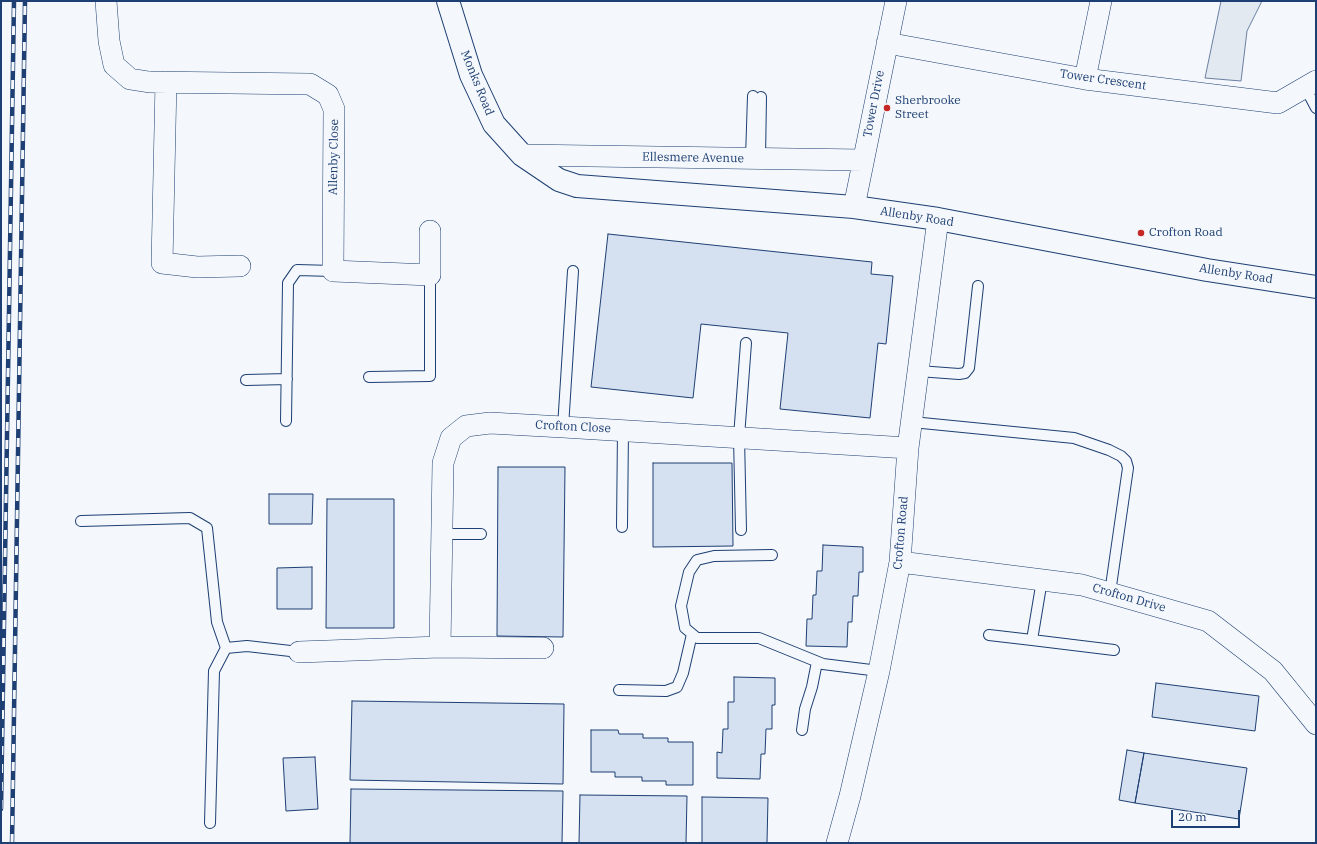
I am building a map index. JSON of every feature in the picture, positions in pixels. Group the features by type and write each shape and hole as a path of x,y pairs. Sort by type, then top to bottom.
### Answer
{"main road":[{"name":"Monks Road","path":"448,1 471,75 489,116 499,131 522,155"},
{"name":"Allenby Road","path":"522,155 559,180 583,187 854,207 938,219 1207,270 1316,286"}],"street":[{"name":"Allenby Close","path":"106,1 109,41 114,65 130,79 149,82 310,84 328,95 334,109 333,271"},
{"name":"Tower Drive","path":"854,207 896,1"},
{"path":"1085,78 1101,1"},
{"name":"Tower Crescent","path":"887,43 1085,78 1278,103 1311,84"},
{"path":"166,82 162,263 197,266 240,266"},
{"name":"Ellesmere Avenue","path":"522,155 863,160"},
{"name":"Crofton Road","path":"837,843 850,796 879,671 900,562 908,448 938,219"},
{"path":"333,271 430,275 430,231"},
{"name":"Crofton Close","path":"440,647 443,463 451,438 466,426 490,423 908,448"},
{"name":"Crofton Drive","path":"900,562 1082,585 1208,621 1273,671 1316,724"},
{"path":"299,652 440,647 543,648"}],"lane":[{"path":"1311,84 1316,108"},
{"path":"755,158 757,96"},
{"path":"286,421 288,283 297,270 333,271"},
{"path":"563,427 574,271"},
{"path":"369,377 430,376 430,275"},
{"path":"918,371 959,374 965,372 969,368 978,286"},
{"path":"741,530 738,437 746,343"},
{"path":"246,380 287,379"},
{"path":"912,422 1074,438 1103,447 1121,456 1126,461 1128,468 1110,593"},
{"path":"622,527 623,430"},
{"path":"81,521 190,518 207,528 217,622 226,648 214,671 210,822"},
{"path":"442,534 481,534"},
{"path":"772,555 714,556 697,560 689,572 681,606 685,628 697,638 759,638 818,662 879,671"},
{"path":"1032,640 1042,580"},
{"path":"619,690 666,691 677,687 683,673 692,634"},
{"path":"989,635 1114,650"},
{"path":"226,648 247,646 299,652"},
{"path":"802,730 804,709 812,687 818,662"}],"shaded area":[{"path":"1221,1 1262,1 1247,31 1241,81 1205,78"}],"building":[{"path":"608,234 872,262 871,274 893,276 886,344 878,343 870,418 780,409 788,333 701,324 693,398 591,387"},
{"path":"653,463 732,463 733,546 653,547"},
{"path":"498,467 565,467 563,637 497,636"},
{"path":"269,494 313,494 312,524 269,524"},
{"path":"327,499 394,499 394,628 326,628"},
{"path":"823,545 863,547 863,572 859,572 858,596 853,596 852,622 848,622 847,647 806,646 807,619 812,619 813,595 816,595 817,571 822,571"},
{"path":"312,567 312,609 277,609 277,568"},
{"path":"734,677 775,678 775,705 772,705 772,729 766,729 765,754 761,754 760,779 717,778 717,752 722,753 723,729 728,729 728,702 734,702"},
{"path":"1156,683 1259,696 1255,731 1152,717"},
{"path":"352,701 564,704 563,784 350,780"},
{"path":"591,730 618,730 619,734 643,734 643,738 668,738 668,742 693,742 693,785 666,785 666,781 642,781 642,777 615,777 615,772 591,772"},
{"path":"1127,750 1144,753 1135,803 1119,800"},
{"path":"1144,753 1247,768 1239,819 1135,803"},
{"path":"315,757 318,809 286,811 283,758"},
{"path":"351,789 563,791 562,843 350,843"},
{"path":"580,795 687,796 686,843 579,843"},
{"path":"702,797 768,798 767,843 702,843"}],"railway":[{"path":"1,809 14,1"},
{"path":"12,843 25,1"}],"place":[{"name":"Sherbrooke Street","path":"887,108"},
{"name":"Crofton Road","path":"1141,233"}]}
